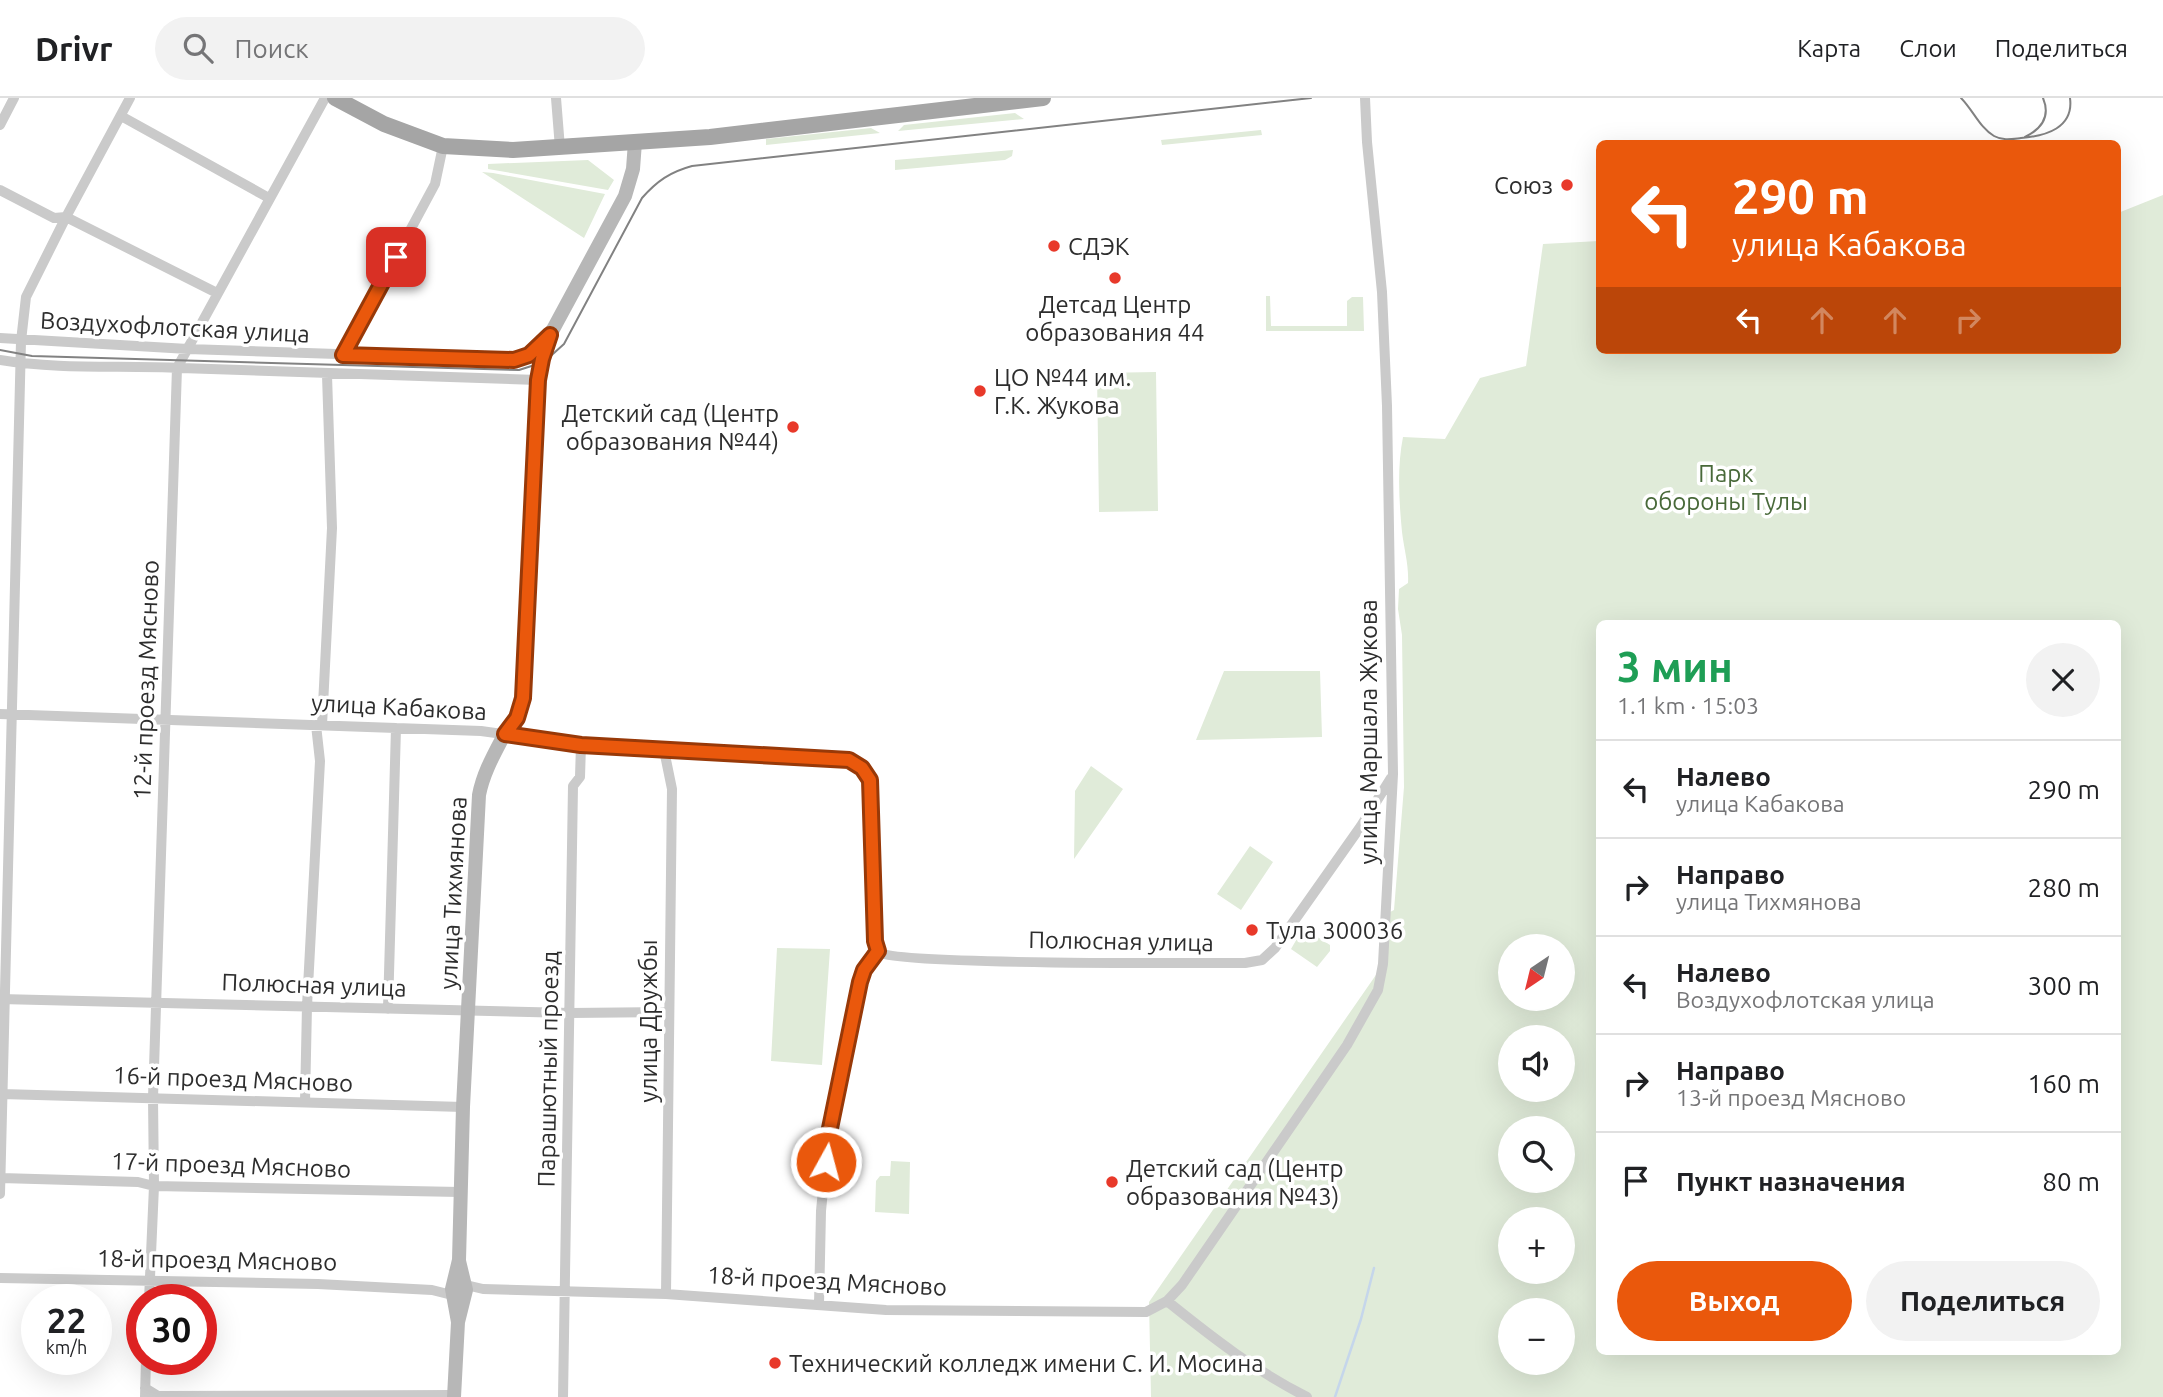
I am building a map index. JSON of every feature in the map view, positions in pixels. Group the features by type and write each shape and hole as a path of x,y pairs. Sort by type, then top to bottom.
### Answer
{"main road":[{"path":"335,98 384,124 443,146 513,150 723,135 1043,98"}],"street":[{"path":"0,125 14,98"},
{"path":"0,1194 21,341 26,298 130,98"},
{"name":"12-й проезд Мясново","path":"151,1283 154,1186 152,1098 177,368 325,98"},
{"path":"556,98 560,148"},
{"name":"улица Маршала Жукова","path":"1167,1301 1182,1285 1347,1045 1378,990 1386,939 1393,774 1387,406 1382,292 1364,98"},
{"path":"121,116 269,198"},
{"name":"улица Тихмянова","path":"459,1290 463,1107 479,795 482,781 505,734 517,718 523,698 538,380 550,335 625,196 633,169 635,142"},
{"path":"343,355 435,184 443,146"},
{"path":"0,190 54,218 66,217 218,293"},
{"name":"Воздухофлотская улица","path":"0,338 188,349 514,360 529,355 550,335"},
{"name":"Воздухофлотская улица","path":"0,360 54,366 538,380"},
{"path":"305,1102 307,1006 320,761 319,725 332,528 327,375"},
{"name":"улица Кабакова","path":"0,714 481,731 581,745 849,760 862,768 870,780 875,941 878,951"},
{"path":"388,1009 396,727"},
{"name":"Парашютный проезд","path":"563,1397 573,786 580,777 581,745"},
{"name":"улица Дружбы","path":"664,750 672,789 666,1294"},
{"name":"Полюсная улица","path":"878,951 883,956 908,958 1039,962 1245,964 1262,960 1283,938 1393,774"},
{"path":"819,1305 821,1211 828,1138 860,982 864,970 878,951"},
{"name":"Полюсная улица","path":"3,999 570,1013 669,1012"},
{"name":"16-й проезд Мясново","path":"2,1094 463,1107"},
{"name":"17-й проезд Мясново","path":"1,1178 138,1182 154,1186 460,1192"},
{"name":"18-й проезд Мясново","path":"0,1278 666,1294 949,1311 1146,1312 1167,1301"},
{"path":"146,1375 145,1393 158,1395 454,1396 459,1290"},
{"path":"1167,1301 1212,1338 1267,1376 1307,1397"}],"green space":[{"path":"1015,113 1024,119 898,131 904,125"},
{"path":"871,128 880,133 766,145 766,139"},
{"path":"1261,130 1262,135 1162,145 1161,140"},
{"path":"1013,150 1012,156 1005,160 895,170 895,160"},
{"path":"588,160 614,180 608,190 488,169 488,164"},
{"path":"482,172 493,173 605,194 584,238"},
{"name":"Парк обороны Тулы","path":"2163,195 2163,1397 1151,1397 1149,1302 1378,972 1382,916 1394,910 1404,787 1402,635 1398,609 1399,589 1408,583 1399,496 1403,437 1445,439 1480,378 1526,366 1543,244 1596,241 1596,354 2121,354 2121,212"},
{"path":"1266,296 1270,296 1271,326 1347,326 1347,301 1352,297 1363,297 1364,331 1266,331"},
{"path":"1156,372 1158,511 1099,512 1097,373"},
{"path":"1224,671 1320,671 1322,737 1196,740"},
{"path":"1091,766 1123,789 1074,859 1075,791"},
{"path":"1250,846 1273,862 1241,910 1217,894"},
{"path":"1305,929 1330,945 1330,951 1317,967 1291,949"},
{"path":"777,948 830,949 822,1065 771,1061"},
{"path":"891,1161 910,1162 909,1214 875,1212 876,1181 880,1176 890,1176"}],"waterway":[{"path":"1335,1397 1361,1319 1374,1268"}],"tram line":[{"path":"0,350 32,356 519,370 544,362 564,344 642,198 664,178 684,168 1311,98"},
{"path":"1961,98 1989,133 1997,138 2008,139 2040,135 2056,129 2068,117 2070,98"},
{"path":"2025,137 2043,122 2046,111 2043,98"}],"place":[{"name":"Союз","path":"1567,185"},
{"name":"СДЭК","path":"1054,246"},
{"name":"Детсад Центр образования 44","path":"1115,278"},
{"name":"ЦО №44 им. Г.К. Жукова","path":"980,391"},
{"name":"Детский сад (Центр образования №44)","path":"793,427"},
{"name":"Тула 300036","path":"1252,930"},
{"name":"Детский сад (Центр образования №43)","path":"1112,1182"},
{"name":"Технический колледж имени С. И. Мосина","path":"775,1363"}],"route":[{"path":"396,257 343,355 519,360 529,355 550,335 538,380 523,698 521,711 505,734 581,745 849,760 862,768 870,780 875,941 878,951 864,970 860,982 828,1138 826,1162"}]}
